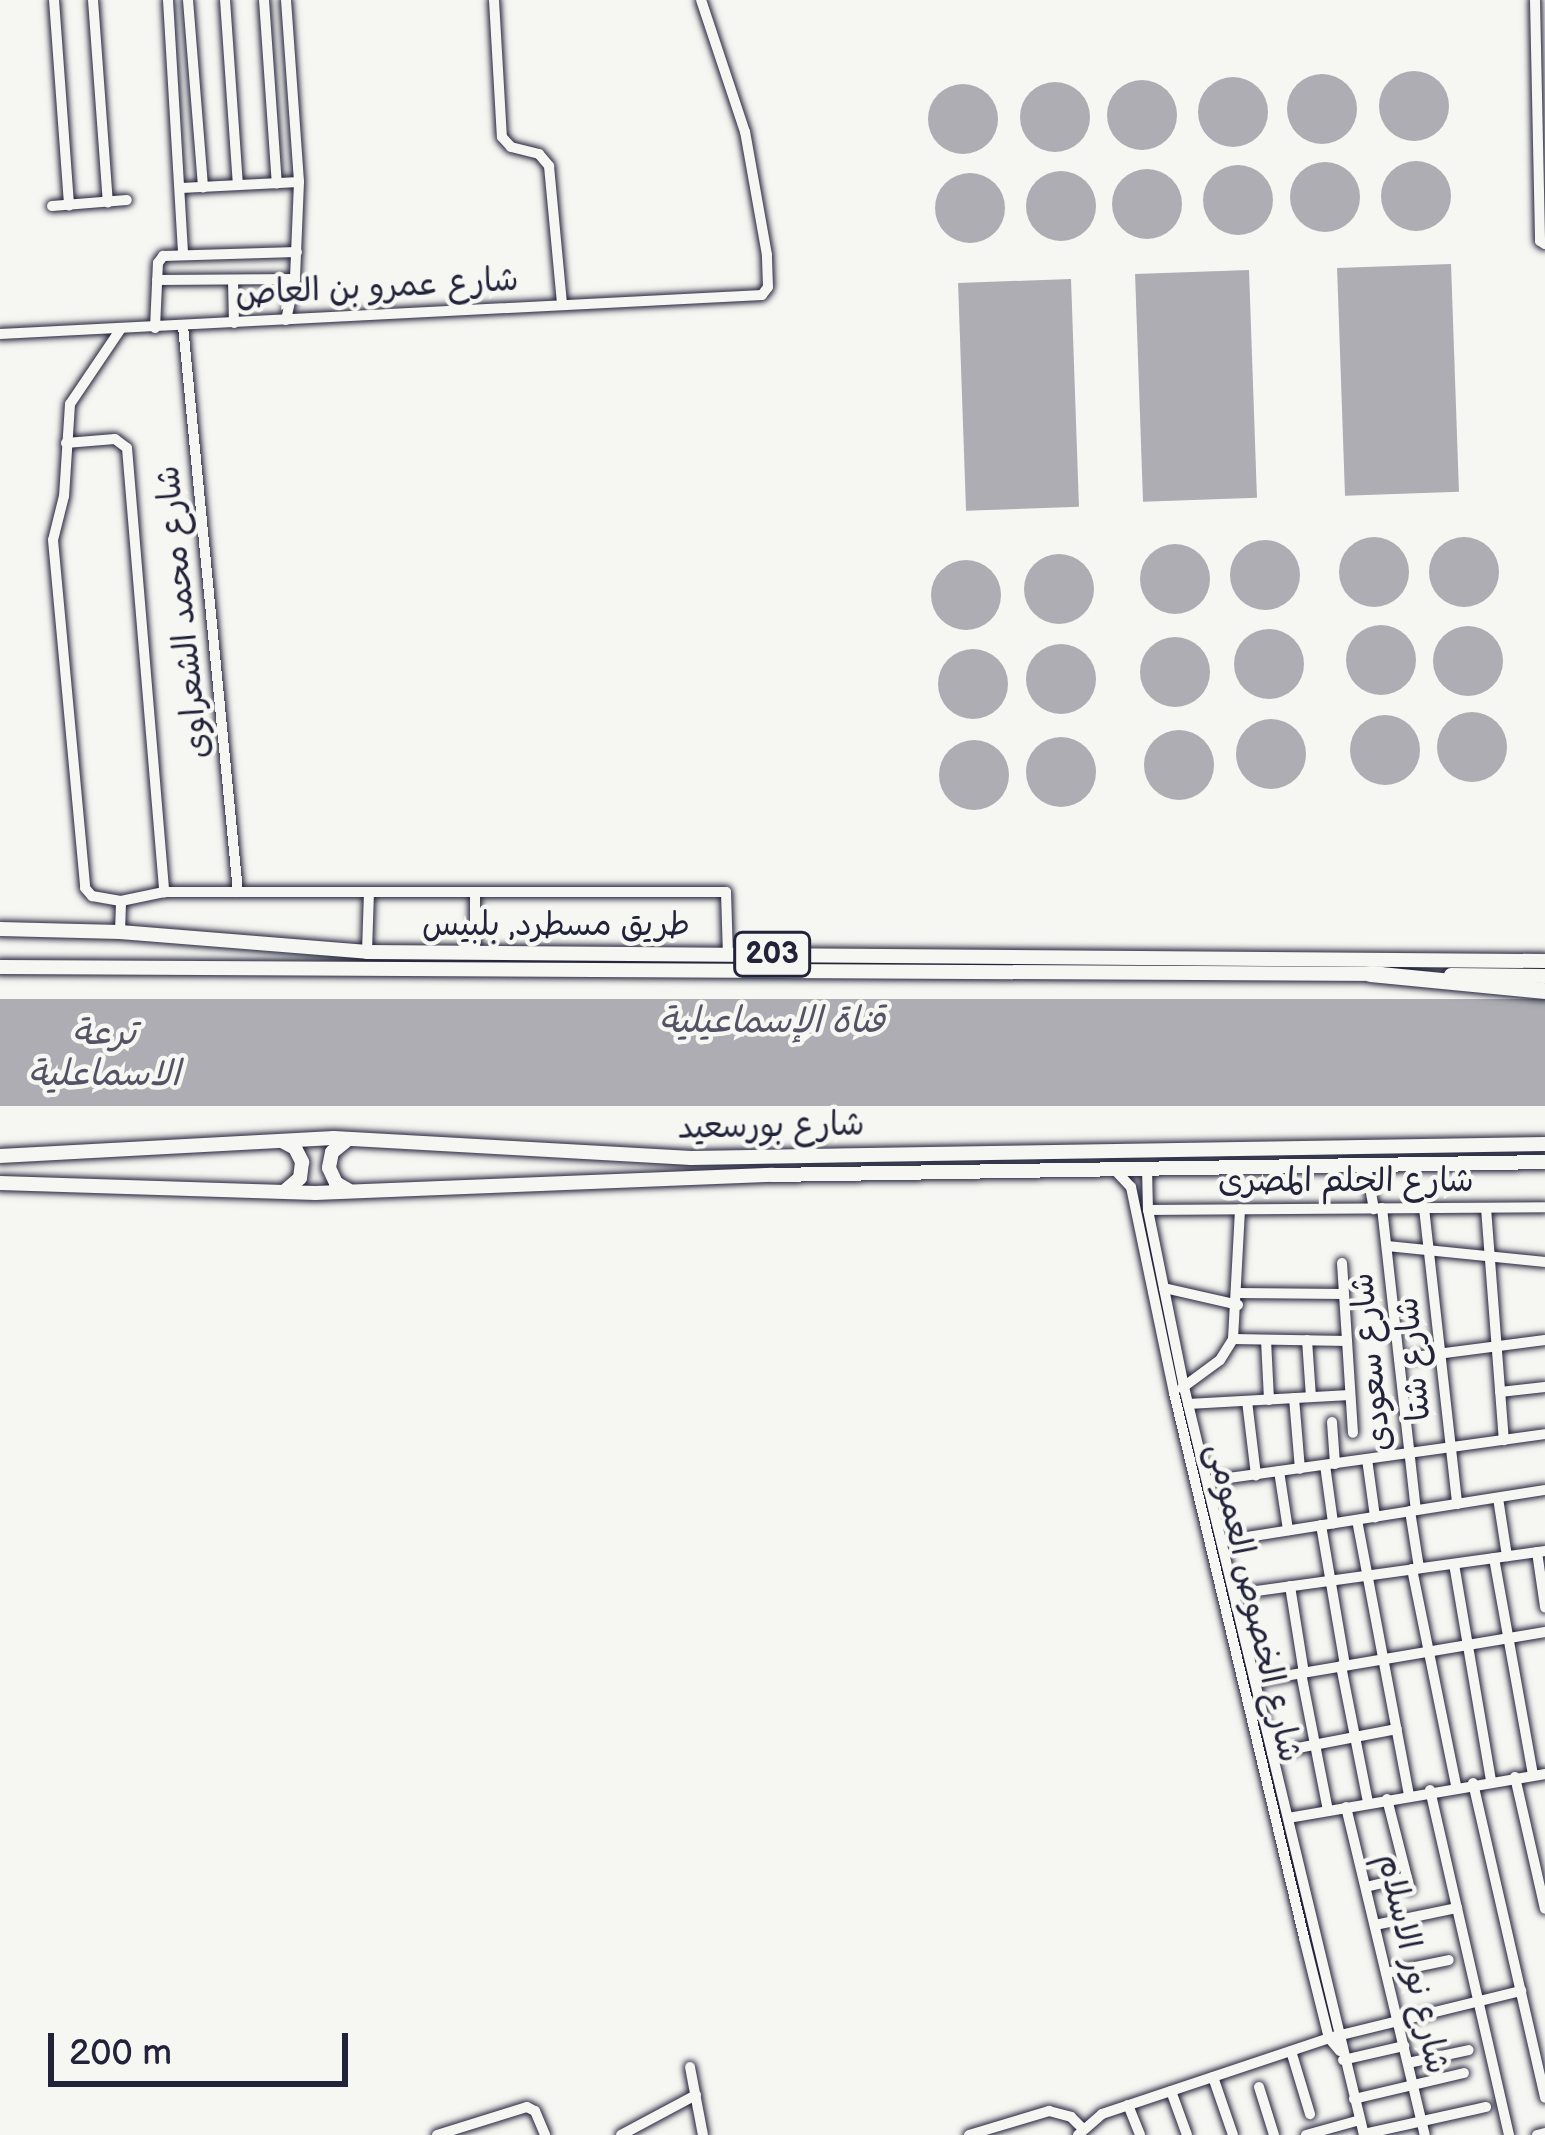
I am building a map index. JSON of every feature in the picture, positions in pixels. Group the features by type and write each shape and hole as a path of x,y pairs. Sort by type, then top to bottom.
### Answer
{"highway":[{"path":"1371,974 1545,991"}],"main road":[{"name":"طريق مسطرد, بلبيس","path":"0,929 120,932 367,952 1545,961"},
{"name":"طريق مسطرد, بلبيس","path":"0,967 1545,976"},
{"name":"شارع بورسعيد","path":"0,1156 352,1138 691,1158 1545,1144"},
{"path":"351,1191 336,1184 329,1168 337,1145 352,1138"},
{"path":"280,1141 295,1148 302,1171 295,1185 280,1192"},
{"name":"شارع بورسعيد","path":"0,1183 280,1192 1148,1167 1545,1162"}],"street":[{"path":"54,0 69,205"},
{"path":"93,0 108,202"},
{"path":"168,0 183,254"},
{"path":"188,0 202,187"},
{"path":"225,0 238,185"},
{"path":"264,0 277,184"},
{"path":"286,0 299,182 295,279 286,320"},
{"path":"494,0 502,137 512,146 539,154 549,166 562,304"},
{"name":"شارع عمرو بن العاص","path":"0,334 758,295 768,287 764,229 752,196 738,105 701,0"},
{"path":"1535,0 1543,243"},
{"path":"181,188 299,182"},
{"path":"52,206 127,200"},
{"path":"155,328 160,259 183,254 297,252"},
{"path":"157,280 295,279"},
{"path":"233,280 234,323"},
{"name":"شارع محمد الشعراوى","path":"183,326 238,892"},
{"path":"120,330 73,396 64,496 53,554 85,888 100,899 121,901 164,892 726,892 728,954"},
{"path":"66,443 115,439 127,448 164,892"},
{"path":"367,952 369,892"},
{"path":"475,893 475,952"},
{"path":"120,932 121,901"},
{"name":"شارع سعودى","path":"1366,1166 1387,1246 1410,1453 1415,1569 1427,1652 1456,1785"},
{"name":"شارع الخصوص العمومى","path":"1148,1167 1148,1210 1179,1390 1188,1404 1208,1481 1335,2037"},
{"name":"شارع الخصوص العمومى","path":"1114,1169 1131,1187 1335,2037 1364,2135"},
{"name":"شارع الحلم المصرى","path":"1148,1210 1545,1207"},
{"name":"شارع شتا","path":"1424,1208 1457,1504"},
{"path":"1486,1208 1504,1440"},
{"path":"1179,1390 1220,1360 1233,1340 1240,1209"},
{"path":"1387,1246 1544,1262 1545,1272"},
{"path":"1342,1263 1353,1432"},
{"path":"1375,1268 1389,1269"},
{"path":"1164,1288 1238,1299 1344,1294"},
{"path":"1233,1340 1347,1341"},
{"path":"1266,1340 1269,1400"},
{"path":"1307,1340 1311,1397"},
{"path":"1399,1359 1545,1340"},
{"path":"1500,1392 1545,1387"},
{"path":"1188,1404 1350,1395"},
{"path":"1294,1398 1300,1468"},
{"path":"1247,1401 1256,1474"},
{"path":"1332,1422 1327,1524 1330,1581 1368,1802"},
{"path":"1208,1481 1545,1434"},
{"path":"1367,1459 1375,1517"},
{"path":"1280,1471 1288,1530"},
{"path":"1222,1540 1545,1490"},
{"path":"1288,1818 1456,1785 1539,1775 1508,1638 1498,1498"},
{"path":"1358,1520 1409,1794"},
{"path":"1235,1594 1541,1551 1545,1607"},
{"path":"1454,1564 1491,1780"},
{"path":"1290,1586 1328,1810"},
{"path":"1256,1681 1545,1632"},
{"path":"1272,1754 1397,1729"},
{"path":"1515,1777 1545,1910"},
{"path":"1473,1783 1545,2098"},
{"path":"1430,1790 1509,2135"},
{"path":"1366,1887 1408,1883 1387,1799"},
{"name":"شارع نور الاسلام","path":"1346,1807 1425,2135"},
{"path":"1375,1925 1457,1908"},
{"path":"1386,1973 1449,1960"},
{"path":"970,2135 1000,2130 1049,2111 1071,2117 1080,2132 1127,2105 1291,2051 1520,1991"},
{"path":"1341,2056 1404,2046"},
{"path":"1408,2063 1469,2050"},
{"path":"1291,2051 1310,2114"},
{"path":"690,2067 703,2135"},
{"path":"1354,2098 1464,2073"},
{"path":"1214,2077 1233,2135"},
{"path":"1259,2087 1274,2135"},
{"path":"1171,2091 1187,2135"},
{"path":"621,2135 696,2095"},
{"path":"1127,2105 1139,2135"},
{"path":"437,2135 527,2107 545,2135"},
{"path":"1364,2135 1486,2107"},
{"path":"1314,2134 1360,2120"}],"water":[{"path":"1414,71 1438,82 1449,106 1438,130 1414,141 1390,130 1379,106 1390,82"},
{"path":"1322,74 1347,84 1357,109 1347,134 1322,144 1297,134 1287,109 1297,84"},
{"path":"1233,77 1257,88 1268,112 1257,136 1233,147 1209,136 1198,112 1209,88"},
{"path":"1142,80 1166,91 1177,115 1166,139 1142,150 1118,139 1107,115 1118,91"},
{"path":"1055,82 1079,93 1090,117 1079,141 1055,152 1031,141 1020,117 1031,93"},
{"path":"963,84 987,95 998,119 987,143 963,154 939,143 928,119 939,95"},
{"path":"1416,161 1441,171 1451,196 1441,221 1416,231 1391,221 1381,196 1391,171"},
{"path":"1325,162 1349,173 1360,197 1349,221 1325,232 1301,221 1290,197 1301,173"},
{"path":"1238,165 1263,175 1273,200 1263,225 1238,235 1213,225 1203,200 1213,175"},
{"path":"1147,169 1171,180 1182,204 1171,228 1147,239 1123,228 1112,204 1123,180"},
{"path":"1061,171 1085,182 1096,206 1085,230 1061,241 1037,230 1026,206 1037,182"},
{"path":"970,173 995,183 1005,208 995,233 970,243 945,233 935,208 945,183"},
{"path":"1451,264 1459,492 1345,496 1337,268"},
{"path":"1249,270 1257,498 1143,502 1135,274"},
{"path":"1071,279 1079,507 966,511 958,283"},
{"path":"1374,537 1398,548 1409,572 1398,596 1374,607 1350,596 1339,572 1350,548"},
{"path":"1464,537 1488,548 1499,572 1488,596 1464,607 1440,596 1429,572 1440,548"},
{"path":"1265,540 1289,551 1300,575 1289,599 1265,610 1241,599 1230,575 1241,551"},
{"path":"1175,544 1199,555 1210,579 1199,603 1175,614 1151,603 1140,579 1151,555"},
{"path":"1059,554 1083,565 1094,589 1083,613 1059,624 1035,613 1024,589 1035,565"},
{"path":"966,560 990,571 1001,595 990,619 966,630 942,619 931,595 942,571"},
{"path":"1381,625 1405,636 1416,660 1405,684 1381,695 1357,684 1346,660 1357,636"},
{"path":"1468,626 1492,637 1503,661 1492,685 1468,696 1444,685 1433,661 1444,637"},
{"path":"1269,629 1293,640 1304,664 1293,688 1269,699 1245,688 1234,664 1245,640"},
{"path":"1175,637 1200,647 1210,672 1200,697 1175,707 1150,697 1140,672 1150,647"},
{"path":"1061,644 1085,655 1096,679 1085,703 1061,714 1037,703 1026,679 1037,655"},
{"path":"973,649 997,660 1008,684 997,708 973,719 949,708 938,684 949,660"},
{"path":"1472,712 1496,723 1507,747 1496,771 1472,782 1448,771 1437,747 1448,723"},
{"path":"1385,715 1409,726 1420,750 1409,774 1385,785 1361,774 1350,750 1361,726"},
{"path":"1271,719 1295,730 1306,754 1295,778 1271,789 1247,778 1236,754 1247,730"},
{"path":"1179,730 1204,740 1214,765 1204,790 1179,800 1154,790 1144,765 1154,740"},
{"path":"1061,737 1085,748 1096,772 1085,796 1061,807 1037,796 1026,772 1037,748"},
{"path":"974,740 998,751 1009,775 998,799 974,810 950,799 939,775 950,751"},
{"name":"ترعة الاسماعلية","path":"0,999 1545,999 1545,1106 0,1106"}],"water label":[{"name":"قناة الإسماعيلية","path":"772,1022"}]}
